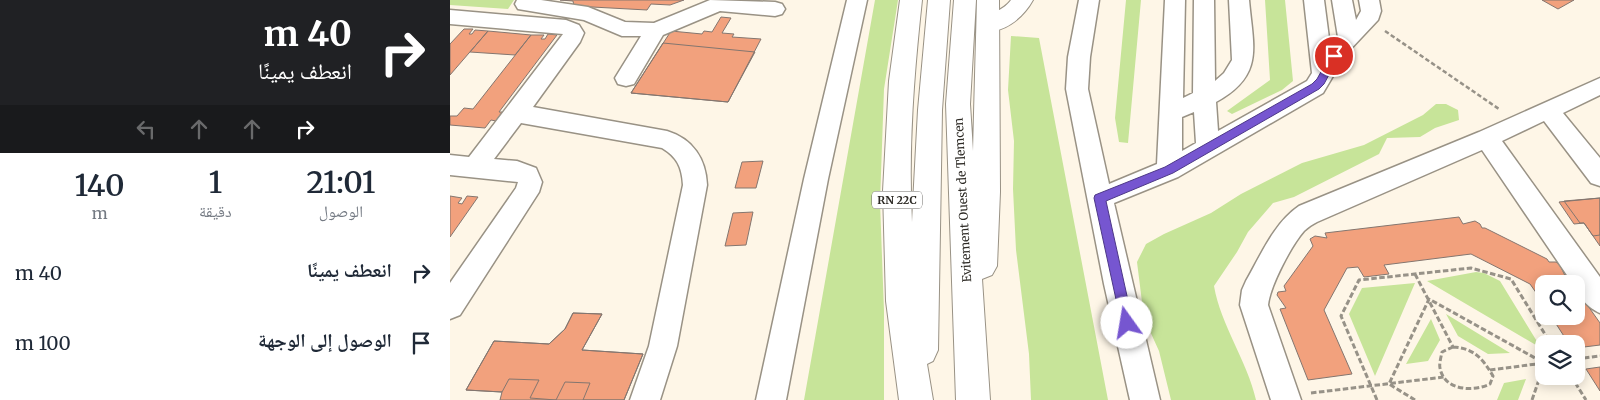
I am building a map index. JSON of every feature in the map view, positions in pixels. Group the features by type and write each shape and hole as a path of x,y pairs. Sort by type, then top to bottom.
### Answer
{"main road":[{"name":"RN 22C","path":"911,0 900,81 896,191 901,301 916,400"},
{"name":"RN 22C","path":"921,400 923,273 929,129 939,0"},
{"name":"Evitement Ouest de Tlemcen","path":"965,0 958,104 974,400"},
{"path":"974,400 986,192 988,12 1006,18 1022,0"}],"street":[{"path":"528,0 525,4 588,14 622,29 656,30 721,2 774,10"},
{"path":"771,400 816,179 857,0"},
{"path":"1089,0 1079,57 1077,89 1144,400"},
{"path":"1169,170 1175,0"},
{"path":"1204,0 1204,97 1208,147"},
{"path":"1171,112 1204,97 1229,82 1241,69 1243,60 1240,0"},
{"path":"1314,0 1324,73"},
{"path":"1342,0 1349,40"},
{"path":"1100,198 1169,170 1315,87 1321,81 1339,49 1349,40 1368,10"},
{"path":"450,17 566,27 572,30 573,38 475,167"},
{"path":"626,78 656,30"},
{"path":"1285,398 1254,305 1256,290 1287,234 1296,222 1308,214 1487,138 1600,86"},
{"path":"1548,110 1600,176"},
{"path":"516,113 667,140 676,145 691,159 694,168 695,185 663,346 645,400"},
{"path":"1487,138 1600,300"},
{"path":"450,165 517,171 527,175 530,182 527,192 450,306"}],"path":[{"path":"1368,10 1502,111"},
{"path":"1377,400 1341,316 1359,280 1471,268 1511,279 1545,335"},
{"path":"1415,274 1453,347"},
{"path":"1429,298 1535,359"},
{"path":"1389,384 1429,298"},
{"path":"1471,394 1456,388 1444,377 1439,363 1442,352 1453,347 1474,352 1490,370 1492,384 1484,393"},
{"path":"1585,358 1600,356"},
{"path":"1490,370 1535,365"},
{"path":"1285,398 1444,377"},
{"path":"1389,384 1415,400"},
{"path":"1532,400 1537,385"},
{"path":"1577,385 1586,400"}],"green space":[{"path":"450,0 514,0 508,9 450,5"},
{"path":"875,0 898,0 884,89 880,202 884,311 884,400 804,400"},
{"path":"1126,0 1141,0 1128,143 1119,142 1115,118"},
{"path":"1265,0 1285,0 1293,81 1282,90 1232,114 1227,111 1270,80"},
{"path":"1011,36 1039,38 1108,400 1031,400 1029,354 1016,250 1013,189 1014,141 1008,90"},
{"path":"1436,104 1446,104 1458,110 1459,120 1435,128 1420,137 1387,138 1379,154 1294,197 1273,203 1248,232 1214,286 1222,315 1247,371 1256,400 1171,400 1159,351 1144,318 1137,262 1146,244 1211,213 1241,194 1302,163 1364,145 1423,115"},
{"path":"1476,272 1484,273 1500,281 1535,338 1535,344 1427,281"},
{"path":"1415,283 1375,376 1349,314 1362,288"},
{"path":"1446,314 1510,353 1488,354 1458,336"},
{"path":"1431,319 1440,340 1428,361 1406,364"},
{"path":"1526,379 1518,400 1497,400 1504,383"}],"building":[{"path":"560,0 684,0 670,5 651,4 647,10 574,6 573,1"},
{"path":"1542,0 1574,0 1558,9"},
{"path":"721,17 731,18 722,33 734,34 732,37 761,39 728,102 631,93 671,31 702,34 704,31 712,32"},
{"path":"464,29 473,29 469,34 472,34 475,30 488,31 450,75 450,44"},
{"path":"488,31 531,35 515,55 470,52"},
{"path":"548,34 557,35 499,112 502,112 496,121 491,120 485,128 450,125 450,116 457,116 464,108 473,109 531,35 544,35 541,39 545,39"},
{"path":"663,43 755,52 728,102 631,93"},
{"path":"763,161 756,188 735,188 742,162"},
{"path":"450,196 462,198 458,203 462,204 467,196 478,197 450,237"},
{"path":"1600,198 1600,246 1584,223 1574,224 1559,202"},
{"path":"1600,198 1600,235 1593,236 1584,223 1580,223 1564,201"},
{"path":"753,212 746,245 725,246 733,213"},
{"path":"1459,217 1463,224 1475,221 1482,228 1547,259 1549,262 1556,262 1560,265 1565,275 1535,275 1535,291 1530,284 1471,254 1384,265 1389,274 1364,277 1358,267 1347,268 1324,310 1352,374 1308,380 1280,309 1286,308 1277,295 1278,292 1286,291 1284,286 1313,246 1310,239 1315,236 1327,238 1325,233"},
{"path":"1585,302 1600,323 1600,345 1585,347 1585,335 1563,335 1557,325 1585,325"},
{"path":"573,313 602,314 582,350 643,354 624,400 583,400 590,383 565,382 556,400 530,398 539,380 509,379 502,392 466,390 494,341 549,344 565,329"},
{"path":"573,313 602,314 582,350 643,354 624,400 500,400 502,392 466,390 494,341 549,344 565,329"},
{"path":"1600,367 1600,391 1586,369"}],"route":[{"path":"1127,323 1100,198 1169,170 1315,87 1321,81 1334,56"}]}
